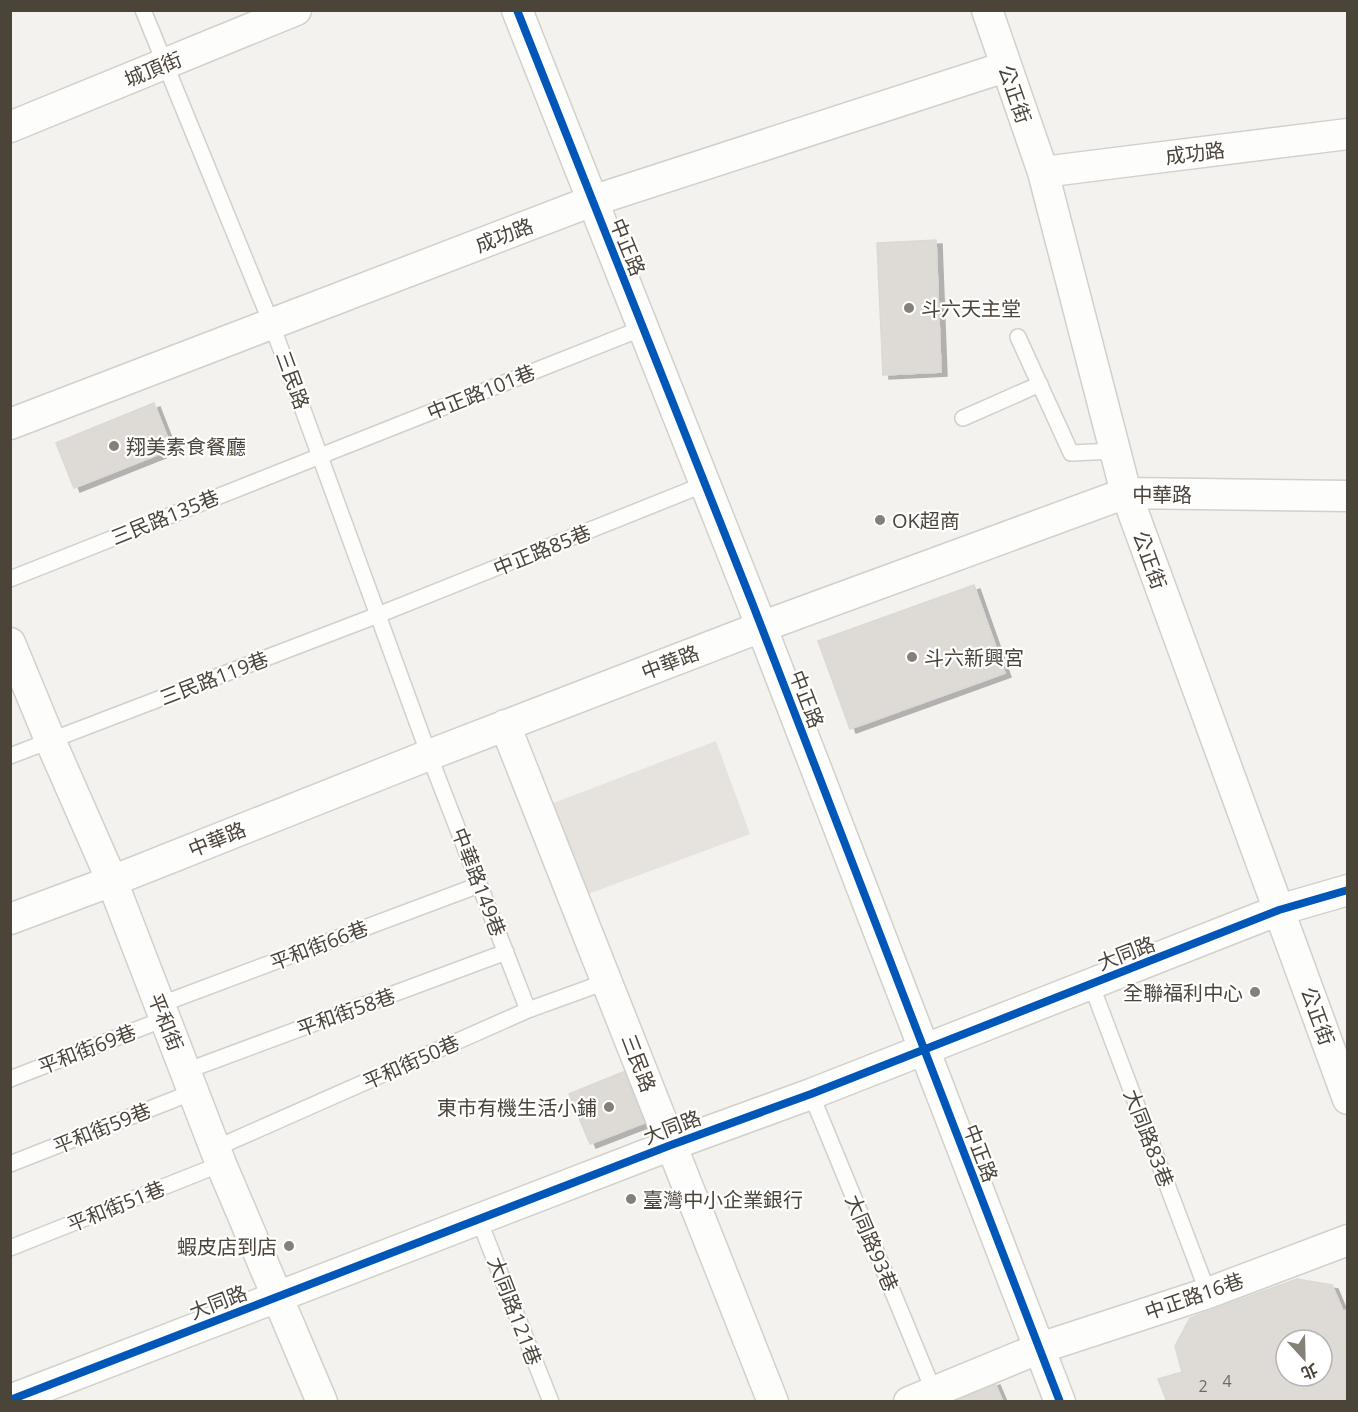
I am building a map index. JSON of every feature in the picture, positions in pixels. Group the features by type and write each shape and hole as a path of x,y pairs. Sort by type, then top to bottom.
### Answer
{"street":[{"name":"城頂街","path":"10,127 296,10"},
{"name":"中正路","path":"517,10 761,627 1060,1401"},
{"name":"公正街","path":"987,10 1043,172 1126,493 1280,910 1347,1099"},
{"name":"成功路","path":"10,424 592,201 1005,67"},
{"name":"成功路","path":"1043,172 1347,134"},
{"name":"中華路","path":"10,919 761,627 1126,493 1347,496"},
{"name":"平和街","path":"10,643 112,881 161,1012 219,1156 322,1401"},
{"name":"三民路","path":"505,725 773,1401"},
{"name":"大同路","path":"10,1400 671,1145 811,1094 1280,910 1347,890"},
{"name":"中正路16巷","path":"922,1397 1040,1348 1208,1293 1347,1240"}],"lane":[{"name":"三民路","path":"143,10 273,324 429,755"},
{"name":"中正路101巷","path":"320,456 642,328"},
{"path":"1018,337 1071,453 1115,451"},
{"path":"963,418 1040,384"},
{"name":"三民路135巷","path":"10,579 320,456"},
{"name":"中正路85巷","path":"378,615 705,484"},
{"name":"三民路119巷","path":"10,756 378,615"},
{"name":"中華路149巷","path":"429,755 528,1010"},
{"name":"平和街66巷","path":"161,1012 479,885"},
{"name":"平和街58巷","path":"190,1081 506,952"},
{"name":"平和街50巷","path":"219,1156 528,1010 608,981"},
{"name":"大同路83巷","path":"1091,984 1208,1293"},
{"name":"平和街69巷","path":"10,1079 161,1012"},
{"name":"平和街59巷","path":"10,1164 190,1081"},
{"name":"大同路93巷","path":"811,1094 922,1397"},
{"name":"平和街51巷","path":"10,1248 219,1156"},
{"name":"大同路121巷","path":"479,1220 551,1401"}],"shaded area":[{"path":"716,741 750,834 583,896 548,805"}],"building":[{"name":"斗六天主堂","path":"936,240 941,372 883,375 877,243"},
{"name":"翔美素食餐廳","path":"154,403 172,449 74,488 56,443"},
{"name":"斗六新興宮","path":"974,585 1005,673 850,729 818,641"},
{"name":"東市有機生活小鋪","path":"628,1070 649,1121 590,1144 569,1094"},
{"path":"1297,1279 1332,1285 1343,1311 1348,1310 1348,1402 1167,1402 1158,1379 1182,1372 1175,1346 1190,1318"},
{"path":"994,1381 1003,1402 958,1402 956,1397"}],"cycle path":[{"path":"517,10 753,605 1060,1402"},
{"path":"10,1400 671,1145 811,1094 1279,910 1348,890"}],"place":[{"name":"斗六天主堂","path":"909,308"},
{"name":"翔美素食餐廳","path":"114,446"},
{"name":"OK超商","path":"880,520"},
{"name":"斗六新興宮","path":"912,657"},
{"name":"全聯福利中心","path":"1255,992"},
{"name":"東市有機生活小鋪","path":"609,1107"},
{"name":"臺灣中小企業銀行","path":"631,1199"},
{"name":"蝦皮店到店","path":"289,1246"}]}
